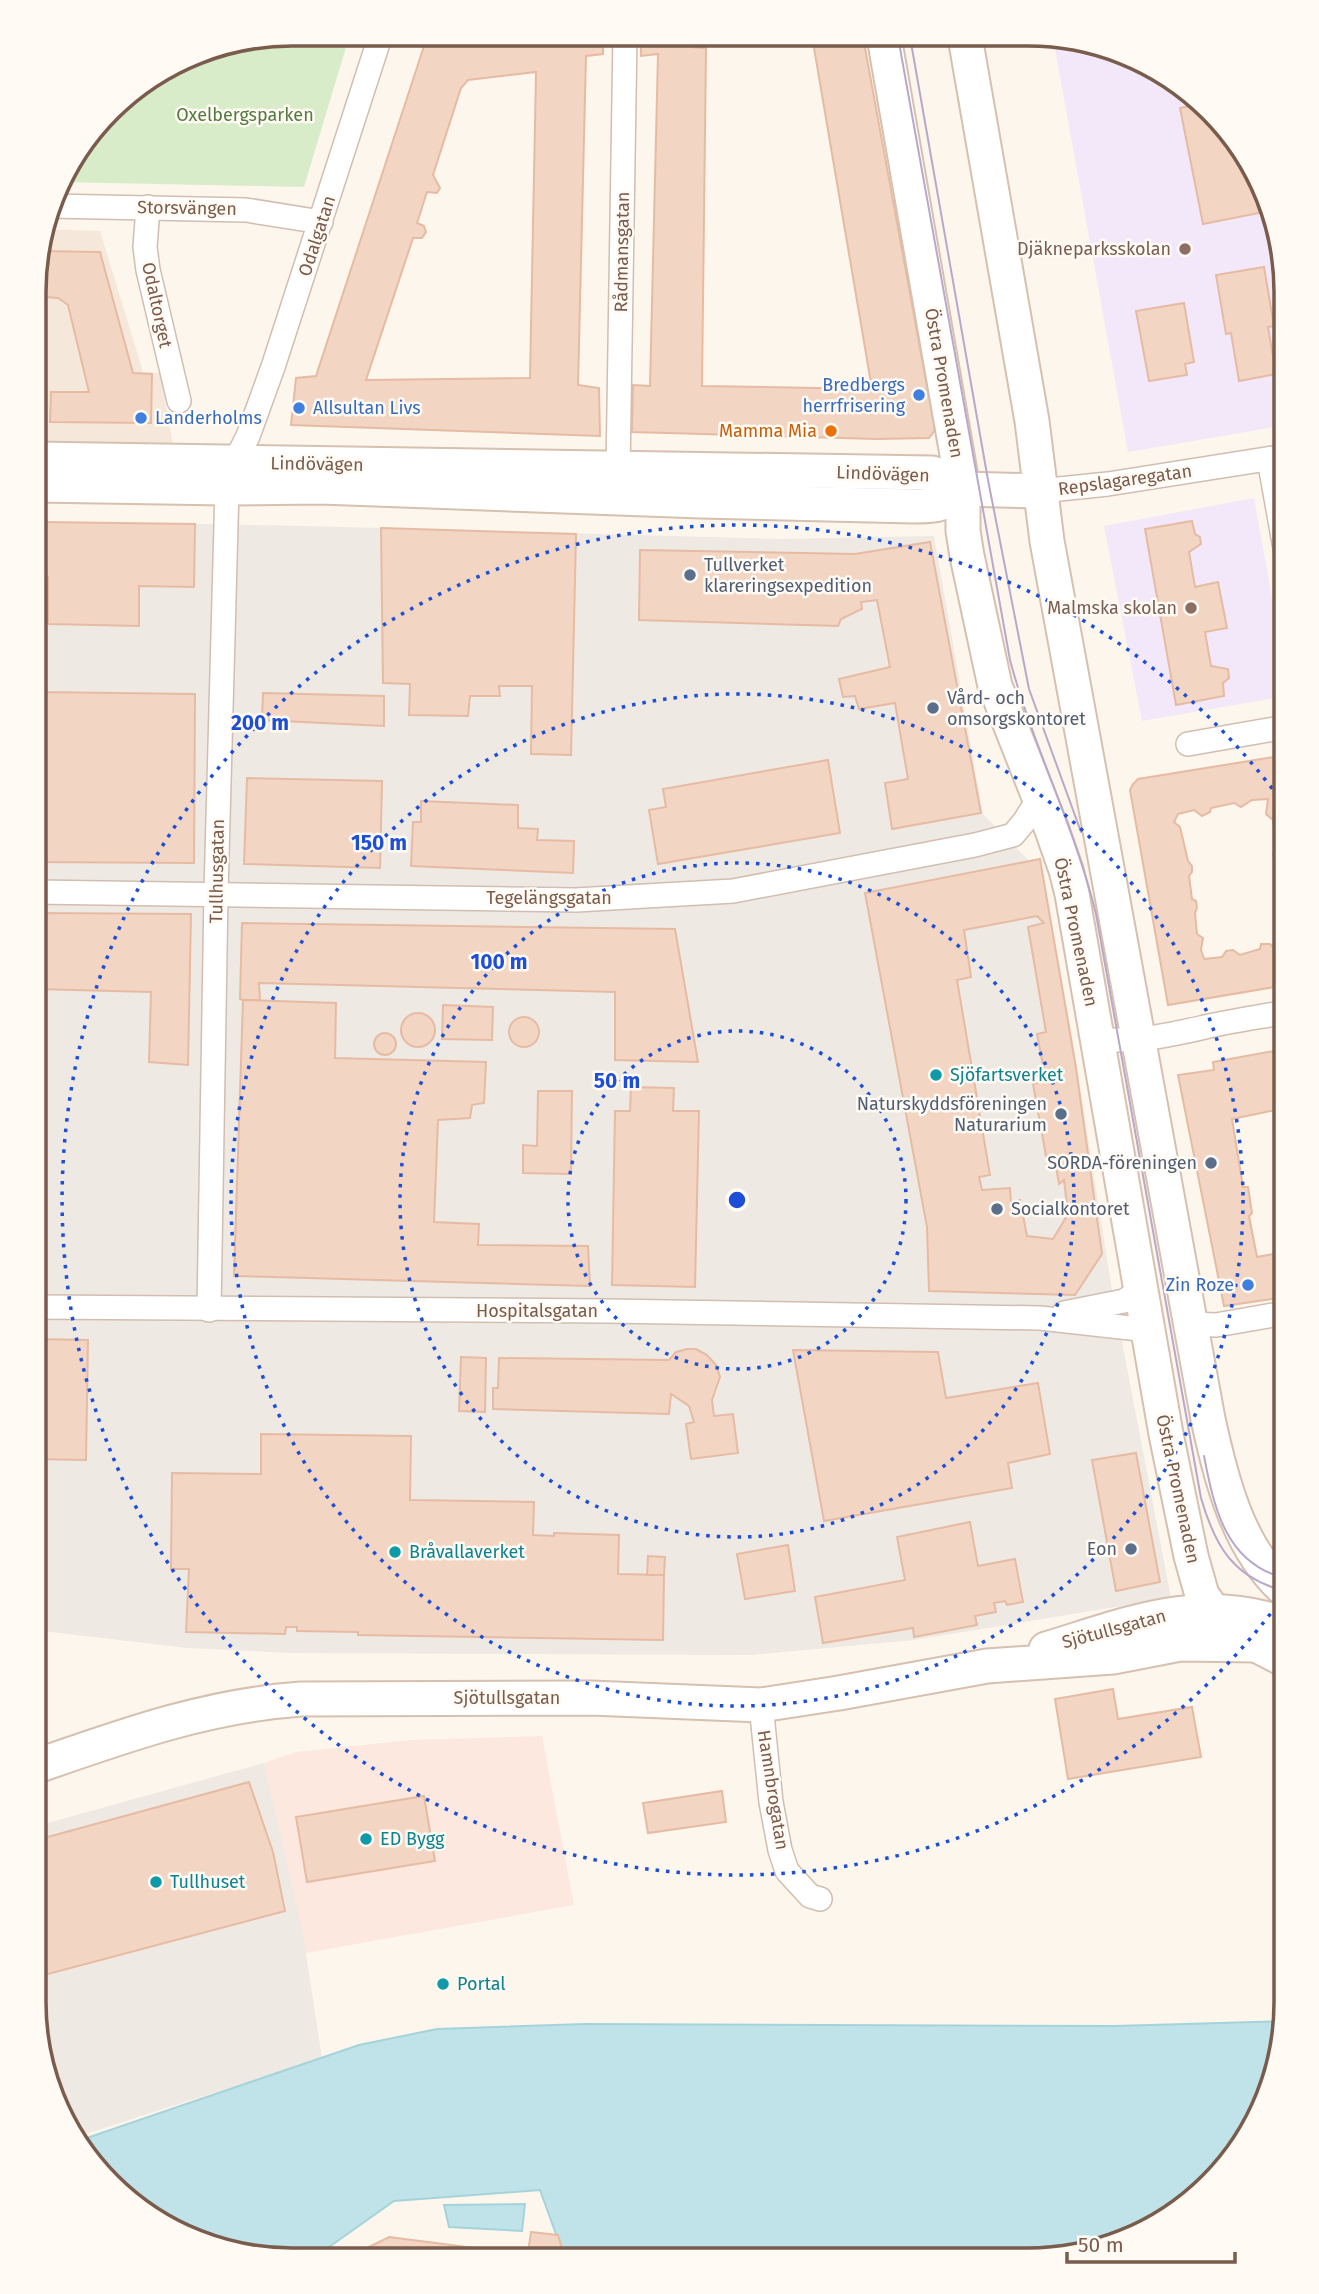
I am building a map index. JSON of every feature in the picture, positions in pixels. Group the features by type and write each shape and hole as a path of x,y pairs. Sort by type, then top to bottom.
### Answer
{"main road":[{"name":"Östra Promenaden","path":"886,46 962,489 963,531 967,555 995,686 1066,870 1089,990 1118,1048 1190,1324 1208,1419 1225,1489 1251,1546 1273,1574"},
{"name":"Östra Promenaden","path":"967,46 1032,421 1047,541 1101,844 1141,1290 1148,1330 1181,1511 1202,1595 1226,1627 1256,1645"},
{"name":"Lindövägen","path":"46,459 237,462 618,470 932,473 948,478 962,489 948,503 914,506 687,501 321,487 237,462 46,484"},
{"name":"Repslagaregatan","path":"962,489 1040,491"},
{"name":"Sjötullsgatan","path":"46,1763 198,1714 264,1702 301,1699 591,1698 761,1705 987,1666 1156,1616 1212,1611 1273,1619"},
{"name":"Sjötullsgatan","path":"987,1666 1114,1657 1180,1644 1256,1645 1273,1654"}],"street":[{"name":"Odalgatan","path":"237,462 321,222 377,46"},
{"name":"Rådmansgatan","path":"618,470 625,46"},
{"name":"Storsvängen","path":"61,206 246,210 321,222"},
{"name":"Odaltorget","path":"148,207 145,247 148,270 179,401"},
{"name":"Repslagaregatan","path":"1040,491 1108,484 1274,457"},
{"name":"Tullhusgatan","path":"209,1310 216,893 237,462"},
{"path":"1188,744 1274,729"},
{"name":"Tegelängsgatan","path":"46,892 576,900 733,891 975,845 1013,835 1039,798"},
{"path":"1118,1048 1205,1027 1274,1014"},
{"name":"Hospitalsgatan","path":"1040,1318 1124,1301 1141,1290"},
{"name":"Hospitalsgatan","path":"46,1307 607,1311 1040,1318 1148,1330"},
{"path":"1190,1324 1216,1325 1273,1315"},
{"name":"Hamnbrogatan","path":"761,1705 771,1802 780,1850 787,1871 810,1896 820,1899"}],"shaded area":[{"name":"Djäkneparksskolan","path":"1055,47 1076,50 1122,64 1151,78 1190,106 1213,129 1241,168 1255,197 1269,243 1274,291 1274,427 1128,452"},
{"path":"54,229 100,231 143,372 160,373 173,444 46,441 46,275"},
{"path":"1254,498 1274,608 1274,698 1142,721 1104,526"},
{"path":"46,521 779,539 934,536 983,814 1042,874 1070,1024 1111,1284 1171,1598 914,1640 752,1655 291,1653 187,1648 46,1631"},
{"path":"542,1736 574,1905 306,1953 264,1763 296,1752 411,1740"},
{"path":"264,1763 303,1934 322,2058 84,2135 59,2082 50,2051 46,2019 46,1823"}],"green space":[{"name":"Oxelbergsparken","path":"275,46 346,46 304,187 71,182 96,142 117,117 142,96 182,71 243,50"}],"water":[{"path":"1273,2021 1269,2051 1255,2097 1241,2126 1202,2177 1151,2216 1122,2230 1076,2244 1044,2248 561,2248 540,2190 394,2201 328,2248 275,2248 228,2240 197,2230 168,2216 117,2177 86,2138 359,2045 437,2029 585,2024 1115,2026"},
{"path":"525,2204 522,2231 449,2227 444,2205"}],"building":[{"path":"424,46 603,46 603,54 586,56 578,385 599,388 600,436 291,425 296,378 316,376","holes":["536,72 530,378 366,380 413,238 422,238 426,232 424,226 417,223 427,192 437,193 440,188 433,175 461,88 468,80"]},
{"path":"641,46 706,48 702,386 872,389 814,46 865,46 935,430 929,438 632,432 633,385 650,386 658,54 641,56"},
{"path":"1190,106 1223,142 1241,168 1255,197 1259,213 1203,224 1180,108"},
{"path":"49,251 100,252 133,373 152,374 151,423 50,422 51,392 89,392 68,305 58,298 46,297"},
{"path":"1264,267 1274,326 1268,327 1274,374 1239,381 1231,333 1226,334 1216,275"},
{"path":"1184,303 1194,362 1185,364 1187,375 1149,381 1136,311"},
{"name":"Malmska skolan","path":"1192,521 1201,544 1189,552 1195,587 1218,582 1227,628 1205,632 1211,666 1228,669 1229,678 1223,683 1224,696 1176,705 1145,529"},
{"path":"46,522 195,524 194,587 139,586 139,626 48,624"},
{"path":"381,528 576,534 571,755 531,754 532,686 499,686 500,696 470,696 468,716 409,715 410,684 383,683"},
{"path":"930,542 981,813 892,829 885,783 908,779 895,703 859,709 855,696 843,697 839,679 890,667 877,600 861,602 862,609 841,619 838,626 639,620 640,550 855,554"},
{"path":"46,692 195,694 194,863 46,862"},
{"path":"263,693 384,696 384,726 262,720"},
{"path":"1274,757 1274,826 1273,820 1266,814 1268,799 1252,800 1241,807 1234,803 1211,808 1210,812 1202,816 1194,810 1178,814 1174,822 1180,827 1188,861 1192,866 1189,876 1192,899 1196,901 1197,908 1197,934 1203,938 1201,950 1204,959 1222,957 1226,951 1233,950 1240,955 1260,949 1261,944 1270,944 1274,948 1274,987 1168,1005 1130,790 1138,779"},
{"path":"828,760 840,833 658,864 649,810 666,807 663,789"},
{"path":"247,778 382,781 380,868 244,864"},
{"path":"421,801 518,805 518,828 538,829 537,840 574,841 573,873 411,866 413,822 421,822"},
{"name":"Sjöfartsverket","path":"1040,859 1076,1068 1102,1254 1075,1295 929,1291 927,1227 865,893","holes":["1037,916 1044,923 1028,927 1046,1032 1037,1034 1046,1081 1033,1084 1046,1156 1054,1155 1059,1184 1064,1180 1068,1214 1053,1239 1027,1236 1020,1200 1011,1203 1010,1188 982,1190 979,1177 990,1175 957,980 971,977 964,930"]},
{"path":"46,913 191,914 188,1065 149,1062 151,992 46,989"},
{"path":"242,923 675,929 698,1062 615,1060 615,992 259,983 260,1000 243,1000 240,999"},
{"path":"243,1000 336,1003 335,1058 486,1062 484,1103 472,1105 470,1118 438,1120 434,1222 479,1224 478,1245 588,1246 590,1286 234,1276"},
{"path":"443,1005 493,1007 492,1040 442,1039"},
{"path":"418,1013 430,1018 435,1030 430,1042 418,1047 406,1042 401,1030 406,1018"},
{"path":"524,1017 535,1021 539,1032 535,1043 524,1047 513,1043 509,1032 513,1021"},
{"path":"385,1033 395,1040 396,1044 389,1054 385,1055 375,1048 374,1044 381,1034"},
{"path":"1274,1051 1274,1110 1232,1119 1243,1187 1248,1187 1252,1213 1249,1216 1257,1257 1273,1254 1273,1299 1224,1306 1178,1075 1214,1070 1213,1062"},
{"path":"631,1087 674,1088 673,1111 699,1111 695,1287 612,1285 615,1111 630,1111"},
{"path":"538,1091 572,1091 571,1174 523,1173 523,1145 537,1146"},
{"path":"46,1339 88,1340 86,1460 46,1459"},
{"path":"696,1349 707,1355 716,1365 720,1377 712,1400 714,1416 733,1414 738,1453 691,1459 686,1424 694,1422 689,1406 671,1394 669,1414 493,1409 493,1388 498,1388 499,1358 669,1360 676,1352"},
{"path":"793,1350 938,1352 946,1398 1038,1383 1050,1454 1008,1463 1012,1488 824,1521"},
{"path":"461,1357 486,1358 485,1412 459,1411"},
{"name":"Bråvallaverket","path":"261,1434 411,1436 410,1500 534,1502 533,1535 619,1535 618,1574 664,1575 663,1640 358,1635 358,1632 297,1631 297,1627 286,1627 285,1634 186,1632 189,1569 171,1569 172,1473 261,1474"},
{"name":"Eon","path":"1136,1453 1160,1582 1116,1591 1092,1460"},
{"path":"970,1522 978,1566 1015,1559 1023,1602 1007,1605 1005,1601 994,1603 996,1612 975,1616 977,1625 914,1637 913,1628 823,1643 815,1597 905,1580 897,1537"},
{"path":"788,1545 795,1591 745,1599 737,1554"},
{"path":"648,1556 665,1557 664,1575 647,1575"},
{"path":"1113,1689 1118,1719 1192,1707 1201,1757 1068,1779 1055,1699"},
{"name":"Tullhuset","path":"249,1782 273,1852 285,1911 46,1975 46,1837"},
{"path":"722,1791 726,1822 648,1833 643,1803"},
{"name":"ED Bygg","path":"424,1796 435,1861 307,1882 296,1817"},
{"path":"531,2232 558,2235 562,2248 529,2248"},
{"path":"389,2237 474,2248 367,2248"}],"tram line":[{"path":"900,46 1010,660 1030,724 1077,850 1096,914 1201,1498 1213,1531 1229,1558 1252,1578 1273,1587"},
{"path":"912,46 988,480 1029,689 1081,832"},
{"path":"1204,1456 1218,1514 1226,1531 1236,1547 1249,1560 1273,1574"}],"place":[{"name":"Djäkneparksskolan","path":"1185,249"},
{"name":"Bredbergs herrfrisering","path":"919,395"},
{"name":"Allsultan Livs","path":"299,408"},
{"name":"Landerholms","path":"141,418"},
{"name":"Mamma Mia","path":"831,431"},
{"name":"Tullverket klareringsexpedition","path":"690,575"},
{"name":"Malmska skolan","path":"1191,608"},
{"name":"Vård- och omsorgskontoret","path":"933,708"},
{"name":"Sjöfartsverket","path":"936,1075"},
{"name":"Naturskyddsföreningen Naturarium","path":"1061,1114"},
{"name":"SORDA-föreningen","path":"1211,1163"},
{"name":"Socialkontoret","path":"997,1209"},
{"name":"Zin Roze","path":"1248,1285"},
{"name":"Eon","path":"1131,1549"},
{"name":"Bråvallaverket","path":"395,1552"},
{"name":"ED Bygg","path":"366,1839"},
{"name":"Tullhuset","path":"156,1882"},
{"name":"Portal","path":"443,1984"}]}
